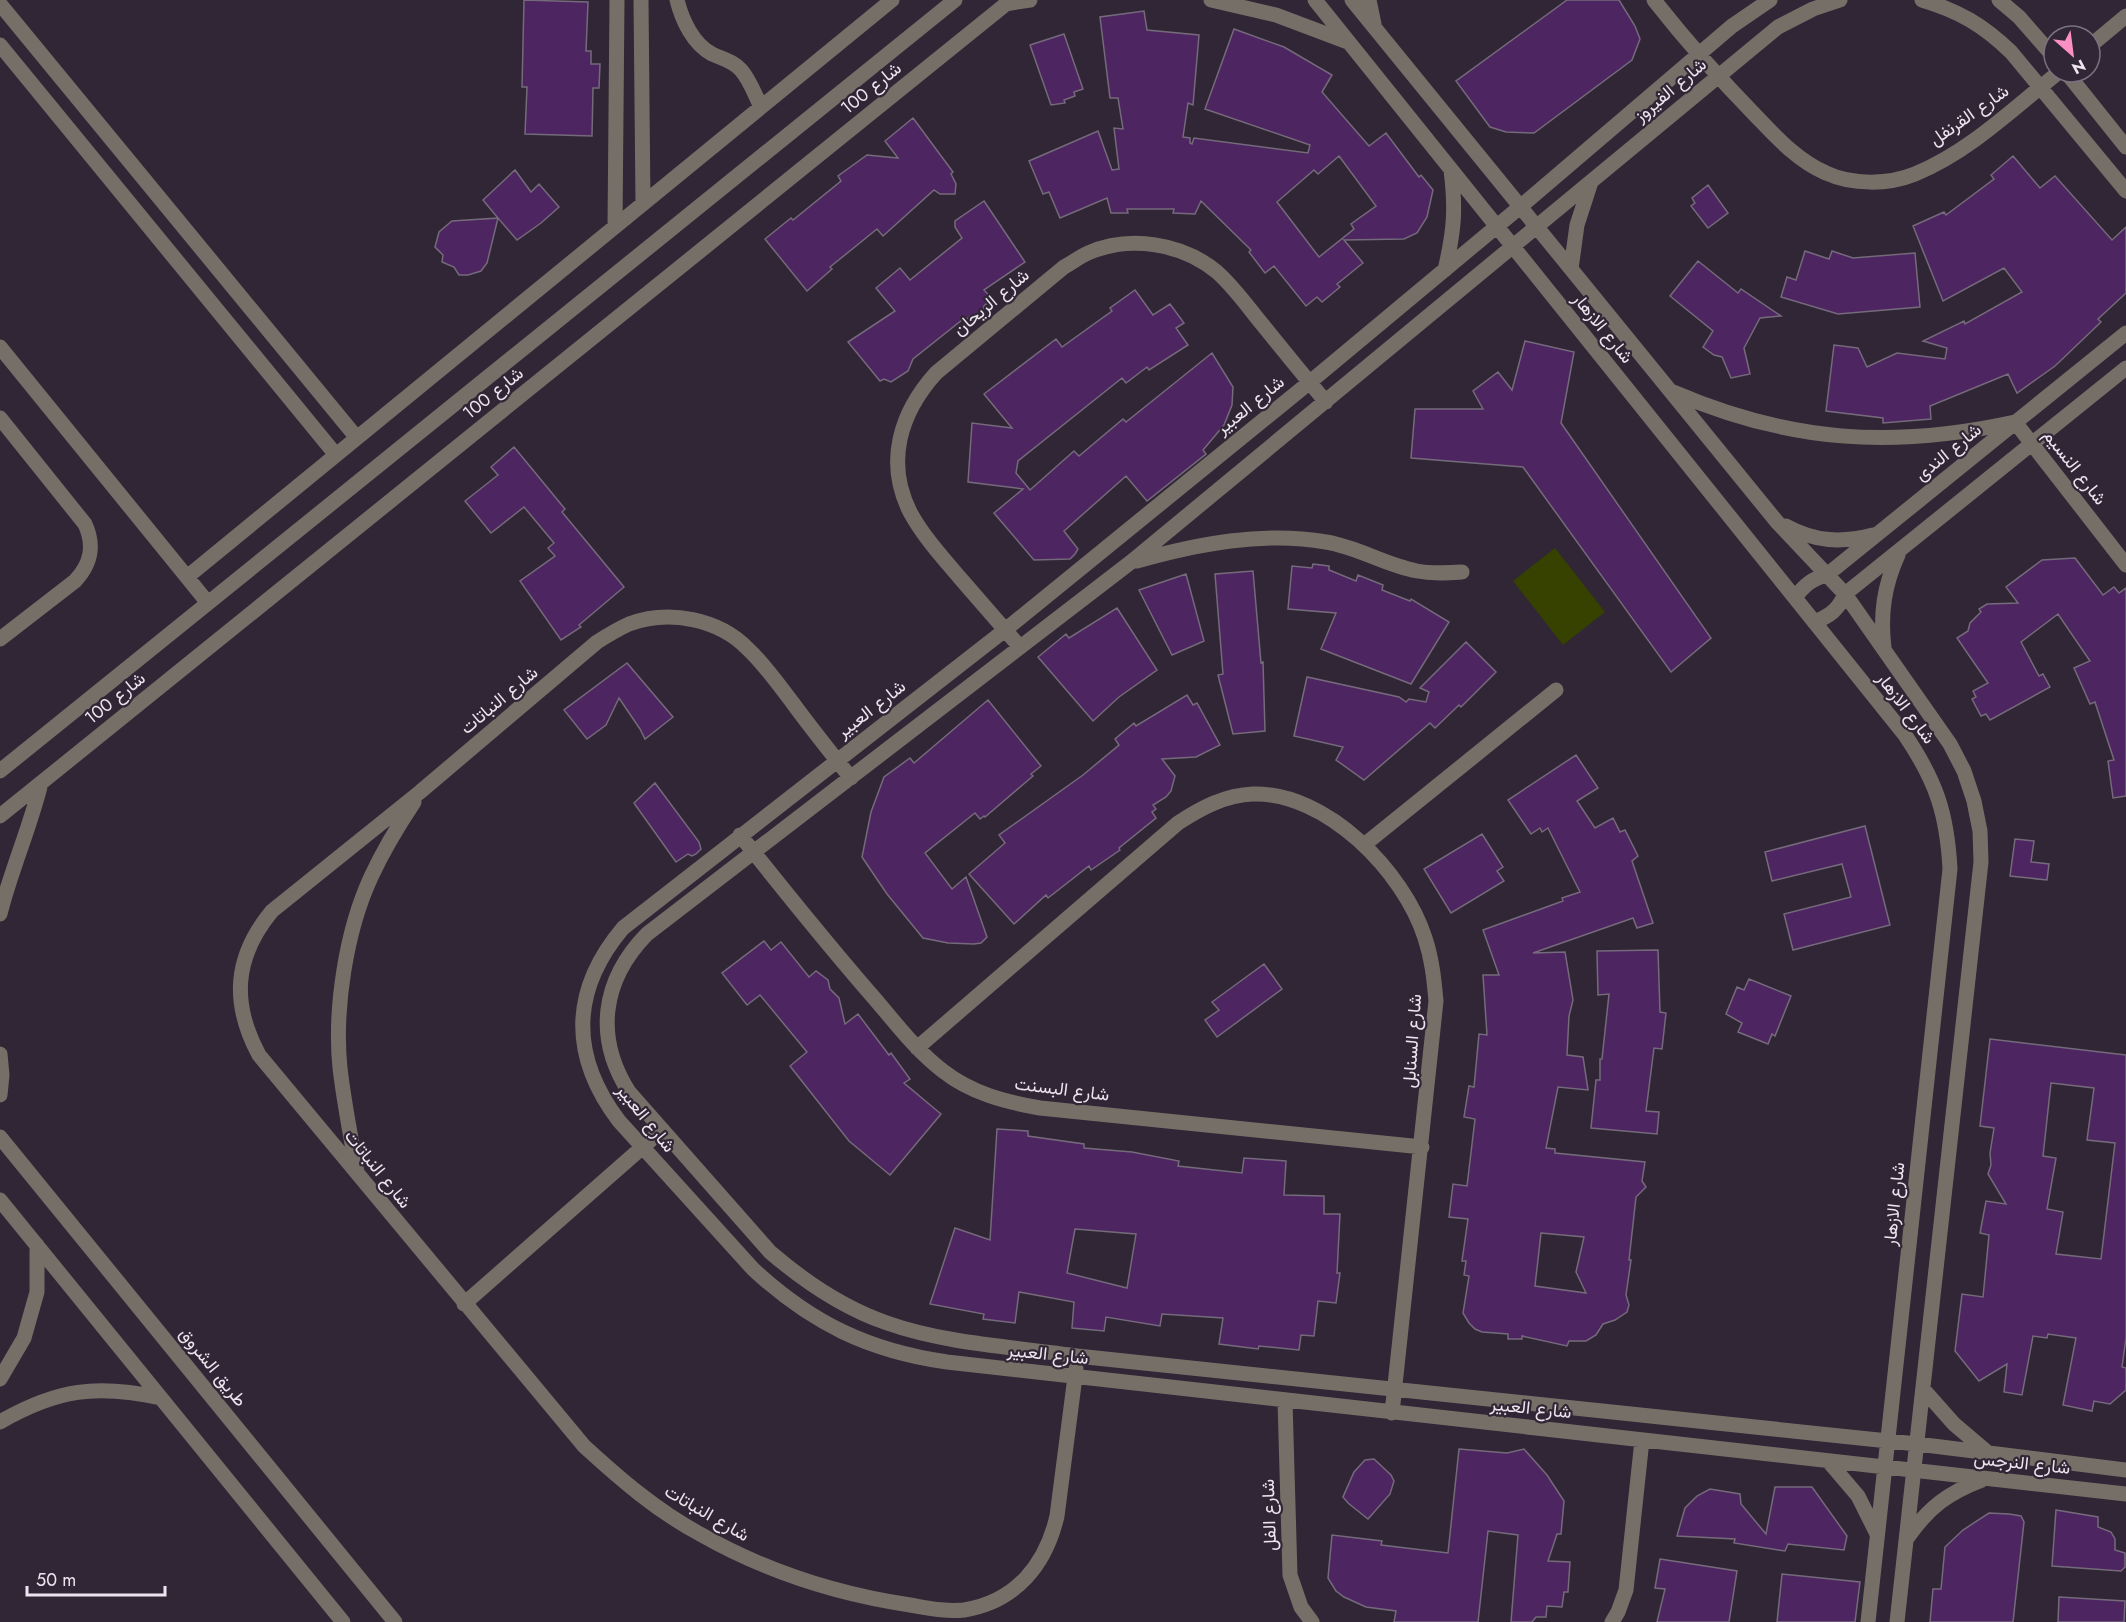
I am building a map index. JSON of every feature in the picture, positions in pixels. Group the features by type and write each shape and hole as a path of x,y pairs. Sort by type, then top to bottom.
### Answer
{"street":[{"path":"615,226 618,0"},
{"path":"641,0 643,204"},
{"path":"677,0 681,14 693,36 708,51 729,61 741,70 761,107"},
{"path":"187,577 892,0"},
{"name":"شارع 100","path":"0,771 955,0"},
{"path":"1008,2 1030,0"},
{"path":"1211,0 1276,15 1348,42"},
{"name":"شارع الازهار","path":"1315,0 1905,735 1934,784 1948,840 1950,869 1868,1622"},
{"name":"شارع الازهار","path":"1352,0 1777,522 1845,594 1950,744 1964,771 1974,801 1980,831 1981,862 1898,1622"},
{"path":"1369,0 1374,27"},
{"name":"شارع القرنفل","path":"1654,0 1717,77 1802,160 1827,174 1856,181 1886,182 1914,174 1967,145 2045,84"},
{"name":"شارع الفيروز","path":"1520,207 1732,26 1770,0"},
{"name":"شارع الفيروز","path":"1536,227 1778,27 1813,9 1840,0"},
{"path":"1922,0 1961,14 1992,33 2041,87 2126,191"},
{"path":"1999,0 2019,17 2042,43"},
{"name":"شارع 100","path":"0,816 1008,2"},
{"path":"0,4 357,438"},
{"path":"2102,36 2126,16"},
{"path":"0,45 336,455"},
{"path":"2076,84 2126,147"},
{"path":"1445,270 1453,237 1455,203 1451,170"},
{"path":"1571,269 1577,225 1591,182"},
{"path":"135,208 154,192"},
{"name":"شارع العبير","path":"1520,207 1310,382 1005,630 623,928 608,946 596,967 588,989 583,1012 586,1059 594,1082 605,1102 642,1147 753,1269 776,1290 828,1326 886,1350 916,1358 1075,1377 1914,1471"},
{"name":"شارع العبير","path":"1536,227 1131,562 647,934 633,948 614,981 607,1019 612,1057 629,1092 770,1252 796,1274 855,1310 920,1333 1077,1356 1917,1444"},
{"name":"شارع الريحان","path":"1020,647 941,556 910,512 901,488 898,462 900,436 908,411 920,391 936,374 1064,267 1096,251 1114,246 1142,243 1169,247 1194,257 1217,273 1236,292 1326,402"},
{"name":"شارع الندى","path":"1795,598 1804,586 1815,578 1828,574 2126,333"},
{"path":"0,347 208,603"},
{"path":"1814,622 1834,612 1845,594 2126,368"},
{"path":"1670,391 1710,408 1753,421 1840,436 1884,439 1928,437 1972,432 2015,422"},
{"path":"0,418 86,524 92,546 90,559 84,571 75,581 0,639"},
{"name":"شارع النسيم","path":"2015,422 2126,564"},
{"path":"1777,522 1801,534 1826,540 1853,540 1878,534"},
{"path":"1131,562 1210,544 1292,537 1327,542 1362,551 1394,565 1417,571 1462,572"},
{"path":"1884,651 1881,625 1883,599 1889,574 1900,551"},
{"name":"شارع النباتات","path":"851,778 748,648 726,632 701,621 675,617 648,619 630,624 597,642 420,792 272,911 258,928 248,948 242,970 240,992 242,1014 248,1035 259,1055 584,1446 619,1479 698,1534 740,1556 785,1574 830,1589 877,1600 944,1610 964,1610 1003,1597 1026,1578 1045,1554 1053,1535 1077,1356"},
{"path":"1364,845 1556,690"},
{"path":"0,914 7,886 30,825 41,783"},
{"path":"357,1174 340,1067 339,1019 343,971 354,925 370,879 392,837 420,792"},
{"name":"شارع السنابل","path":"917,1048 1178,823 1201,808 1226,798 1254,794 1281,797 1307,805 1364,845 1391,877 1411,907 1425,937 1433,968 1436,1001 1392,1413"},
{"name":"شارع البسنت","path":"740,835 917,1048 943,1071 973,1090 1005,1102 1040,1108 1422,1147"},
{"path":"0,1054 2,1075 0,1095"},
{"path":"464,1304 662,1130"},
{"name":"طريق الشروق","path":"0,1137 395,1622"},
{"path":"0,1200 344,1622"},
{"path":"0,1379 24,1338 37,1292 36,1245"},
{"path":"1923,1389 1954,1424 1990,1454"},
{"path":"0,1422 26,1407 58,1395 93,1390 127,1391 161,1398"},
{"name":"شارع الفل","path":"1286,1401 1290,1575 1301,1607 1312,1622"},
{"path":"1612,1622 1626,1590 1642,1440"},
{"name":"شارع النرجس","path":"1917,1444 2126,1470"},
{"path":"1829,1461 1858,1496 1878,1536"},
{"name":"شارع النرجس","path":"1914,1471 2126,1494"},
{"path":"1906,1540 1921,1519 1939,1501 1961,1488 1984,1479"}],"green space":[{"path":"1555,548 1605,612 1563,645 1513,581"}],"building":[{"path":"524,0 588,2 586,51 591,51 591,64 600,64 599,88 593,88 592,136 525,134 527,87 522,87"},
{"path":"1567,0 1619,0 1640,39 1632,60 1534,133 1506,132 1490,127 1456,81"},
{"path":"1144,11 1147,30 1199,35 1193,105 1188,103 1183,137 1190,138 1192,144 1194,138 1308,153 1310,145 1205,109 1234,29 1284,47 1332,75 1322,92 1369,146 1386,133 1419,177 1421,175 1433,190 1427,217 1417,233 1404,239 1344,240 1363,263 1337,284 1340,287 1322,302 1317,297 1306,306 1274,266 1265,273 1249,252 1251,250 1201,201 1195,214 1173,213 1174,209 1127,209 1128,213 1111,213 1107,198 1060,218 1049,192 1043,194 1029,161 1098,131 1112,170 1119,169 1114,128 1123,129 1118,98 1110,98 1100,17","holes":["1339,156 1376,206 1351,224 1354,229 1319,257 1277,202 1314,170 1318,174"]},
{"path":"1064,34 1083,89 1074,92 1075,96 1064,100 1065,103 1051,105 1030,45"},
{"path":"913,118 953,172 951,174 956,184 955,194 940,194 934,190 883,236 877,229 830,267 832,269 807,291 765,239 791,218 793,220 841,181 838,176 867,155 898,158 885,141"},
{"path":"2013,156 2040,188 2055,176 2112,240 2126,227 2126,293 2098,319 2101,322 2055,366 2017,393 2008,374 1930,406 1931,419 1883,423 1883,418 1826,411 1834,345 1858,348 1867,367 1897,353 1945,359 1947,348 1923,341 1964,321 1965,324 2022,292 2004,268 1943,301 1913,226 1944,212 1946,215 1994,179 1991,175"},
{"path":"515,170 531,192 539,184 559,207 517,240 483,200"},
{"path":"1708,185 1728,213 1708,228 1691,206 1695,203 1692,198"},
{"path":"984,201 1025,262 984,290 992,299 984,306 980,316 970,316 964,322 962,320 913,359 908,371 891,382 884,379 880,381 848,342 895,311 876,288 900,268 910,280 962,238 955,227 955,221"},
{"path":"498,218 487,263 481,271 459,275 454,267 442,262 443,255 435,247 439,232 452,221"},
{"path":"1805,251 1829,259 1832,251 1853,258 1915,253 1920,307 1838,314 1781,297 1787,277 1796,280"},
{"path":"1698,261 1738,293 1741,289 1781,316 1760,318 1744,348 1750,374 1731,378 1722,357 1714,355 1703,347 1713,331 1670,296"},
{"path":"1135,290 1153,315 1170,304 1184,323 1176,328 1188,345 1149,370 1147,367 1126,383 1122,378 1018,461 1016,473 1030,490 1074,451 1079,456 1123,419 1126,422 1212,353 1233,387 1232,405 1224,425 1203,450 1206,454 1147,501 1126,476 1064,531 1078,549 1070,559 1034,560 994,513 1023,489 968,482 972,423 1012,428 984,394 1056,339 1062,347 1112,311 1110,308"},
{"path":"1525,341 1574,352 1561,423 1711,638 1671,672 1523,467 1411,458 1415,409 1483,409 1473,391 1498,372 1512,390"},
{"path":"514,447 565,509 562,512 624,587 579,625 581,627 561,640 520,581 555,556 548,548 554,543 524,507 491,533 465,501 498,475 491,467"},
{"path":"2075,558 2103,595 2114,587 2119,593 2126,588 2126,796 2113,798 2108,761 2114,760 2095,702 2090,704 2074,668 2090,661 2058,614 2021,642 2039,676 2043,674 2050,687 1990,720 1986,714 1981,716 1972,699 1976,697 1973,691 1988,683 1957,638 1968,631 1970,623 1981,612 1979,609 1987,604 2018,603 2006,587 2042,560"},
{"path":"1313,564 1329,566 1329,570 1356,581 1358,575 1383,585 1382,590 1410,601 1411,599 1449,622 1411,684 1321,649 1336,613 1288,609 1292,566 1312,568"},
{"path":"1253,571 1261,663 1263,662 1265,731 1233,734 1218,675 1223,674 1215,574"},
{"path":"1186,574 1204,641 1172,655 1139,590"},
{"path":"1117,608 1157,670 1119,697 1093,721 1038,657 1066,634 1069,638"},
{"path":"1466,642 1496,672 1461,707 1459,705 1435,728 1430,723 1364,780 1336,760 1343,747 1294,736 1307,677 1399,697 1406,702 1409,699 1426,702 1429,692 1420,688"},
{"path":"627,663 673,717 645,739 619,698 606,725 587,739 564,710"},
{"path":"1187,695 1193,705 1197,703 1220,745 1196,757 1162,759 1175,776 1171,791 1153,805 1156,809 1152,812 1156,818 1119,848 1120,850 1091,870 1089,866 1048,898 1046,895 1014,924 969,874 1005,843 999,835 1083,775 1119,745 1115,739 1134,723 1136,726"},
{"path":"988,700 1041,766 1031,774 1033,776 985,817 980,819 975,813 925,853 952,889 966,877 987,937 981,943 974,944 948,943 923,938 887,894 862,857 871,812 884,777 910,758 914,763"},
{"path":"1576,755 1598,788 1577,801 1595,828 1613,818 1620,832 1625,830 1638,856 1632,861 1653,923 1637,928 1633,918 1533,953 1565,952 1573,1000 1569,1016 1567,1055 1583,1057 1588,1090 1558,1087 1546,1148 1555,1149 1555,1153 1645,1162 1642,1181 1646,1187 1636,1197 1626,1295 1629,1305 1627,1312 1603,1324 1596,1335 1586,1341 1569,1341 1567,1346 1522,1336 1522,1339 1508,1339 1508,1334 1482,1332 1469,1323 1463,1313 1469,1276 1464,1275 1466,1261 1462,1261 1468,1219 1449,1217 1453,1184 1467,1186 1475,1119 1464,1117 1469,1086 1474,1087 1479,1034 1487,1035 1483,975 1499,975 1483,930 1563,901 1562,898 1580,892 1548,828 1542,832 1540,828 1531,834 1508,800","holes":["1541,1233 1584,1237 1576,1272 1586,1293 1535,1286"]},
{"path":"655,783 699,842 701,849 696,854 692,856 688,854 676,862 634,803"},
{"path":"1865,826 1890,925 1793,950 1784,914 1851,897 1842,864 1772,881 1765,852"},
{"path":"1482,834 1503,867 1497,871 1504,881 1451,913 1424,869"},
{"path":"2015,839 2034,841 2031,862 2049,864 2047,880 2010,876"},
{"path":"764,941 771,950 781,942 809,977 816,971 828,980 830,989 839,998 845,1024 858,1014 910,1079 904,1083 941,1114 890,1175 849,1141 790,1066 807,1052 760,995 747,1005 722,973"},
{"path":"1658,950 1660,1012 1666,1013 1662,1049 1654,1048 1646,1111 1659,1112 1657,1134 1591,1128 1596,1080 1600,1080 1600,1059 1602,1059 1609,994 1598,995 1597,951"},
{"path":"1264,964 1282,989 1217,1037 1205,1020 1219,1010 1212,1002"},
{"path":"1749,979 1791,996 1775,1036 1772,1034 1768,1044 1738,1032 1742,1023 1726,1014 1737,987 1744,990"},
{"path":"1990,1039 2126,1055 2126,1338 2122,1367 2126,1368 2126,1390 2110,1404 2094,1401 2092,1411 2063,1405 2076,1338 2048,1334 2047,1338 2033,1336 2022,1395 2004,1392 2007,1364 1979,1381 1955,1351 1962,1294 1983,1297 1989,1235 1980,1233 1986,1201 2006,1204 1988,1174 1991,1165 1990,1153 1994,1128 1980,1126","holes":["2051,1083 2094,1088 2087,1140 2115,1143 2101,1259 2056,1254 2063,1212 2047,1209 2056,1158 2043,1156"]},
{"path":"997,1129 1028,1131 1028,1136 1084,1144 1084,1148 1132,1152 1179,1161 1178,1166 1242,1173 1244,1158 1286,1161 1284,1195 1324,1196 1324,1214 1340,1214 1337,1273 1340,1273 1336,1303 1318,1301 1314,1336 1301,1335 1299,1350 1259,1346 1258,1349 1219,1344 1223,1318 1162,1314 1160,1326 1106,1317 1104,1331 1072,1328 1074,1302 1019,1292 1015,1323 983,1319 984,1314 930,1304 955,1228 990,1240","holes":["1075,1229 1136,1234 1127,1288 1067,1273"]},
{"path":"1459,1449 1507,1453 1524,1449 1547,1475 1564,1501 1561,1534 1557,1534 1548,1561 1570,1562 1568,1592 1564,1592 1562,1607 1547,1606 1546,1617 1536,1617 1532,1622 1511,1622 1518,1535 1488,1531 1478,1622 1394,1622 1396,1611 1366,1607 1344,1597 1336,1591 1328,1578 1332,1535 1382,1541 1381,1545 1448,1553"},
{"path":"1374,1459 1391,1475 1394,1481 1390,1494 1368,1519 1343,1497 1354,1472 1365,1460"},
{"path":"1775,1487 1812,1487 1847,1536 1844,1550 1788,1544 1785,1551 1734,1543 1735,1539 1677,1536 1685,1508 1697,1496 1710,1489 1740,1494 1741,1504 1766,1534"},
{"path":"2056,1510 2098,1517 2098,1527 2111,1532 2115,1539 2115,1550 2125,1553 2125,1567 2121,1571 2052,1566"},
{"path":"1989,1513 2021,1516 2024,1522 2013,1622 1930,1622 1933,1589 1941,1589 1945,1547 1963,1530"},
{"path":"1660,1559 1737,1571 1729,1622 1657,1622 1665,1589 1655,1588"},
{"path":"1782,1574 1860,1582 1855,1622 1777,1622"},
{"path":"2059,1597 2125,1601 2124,1622 2058,1622"}]}
